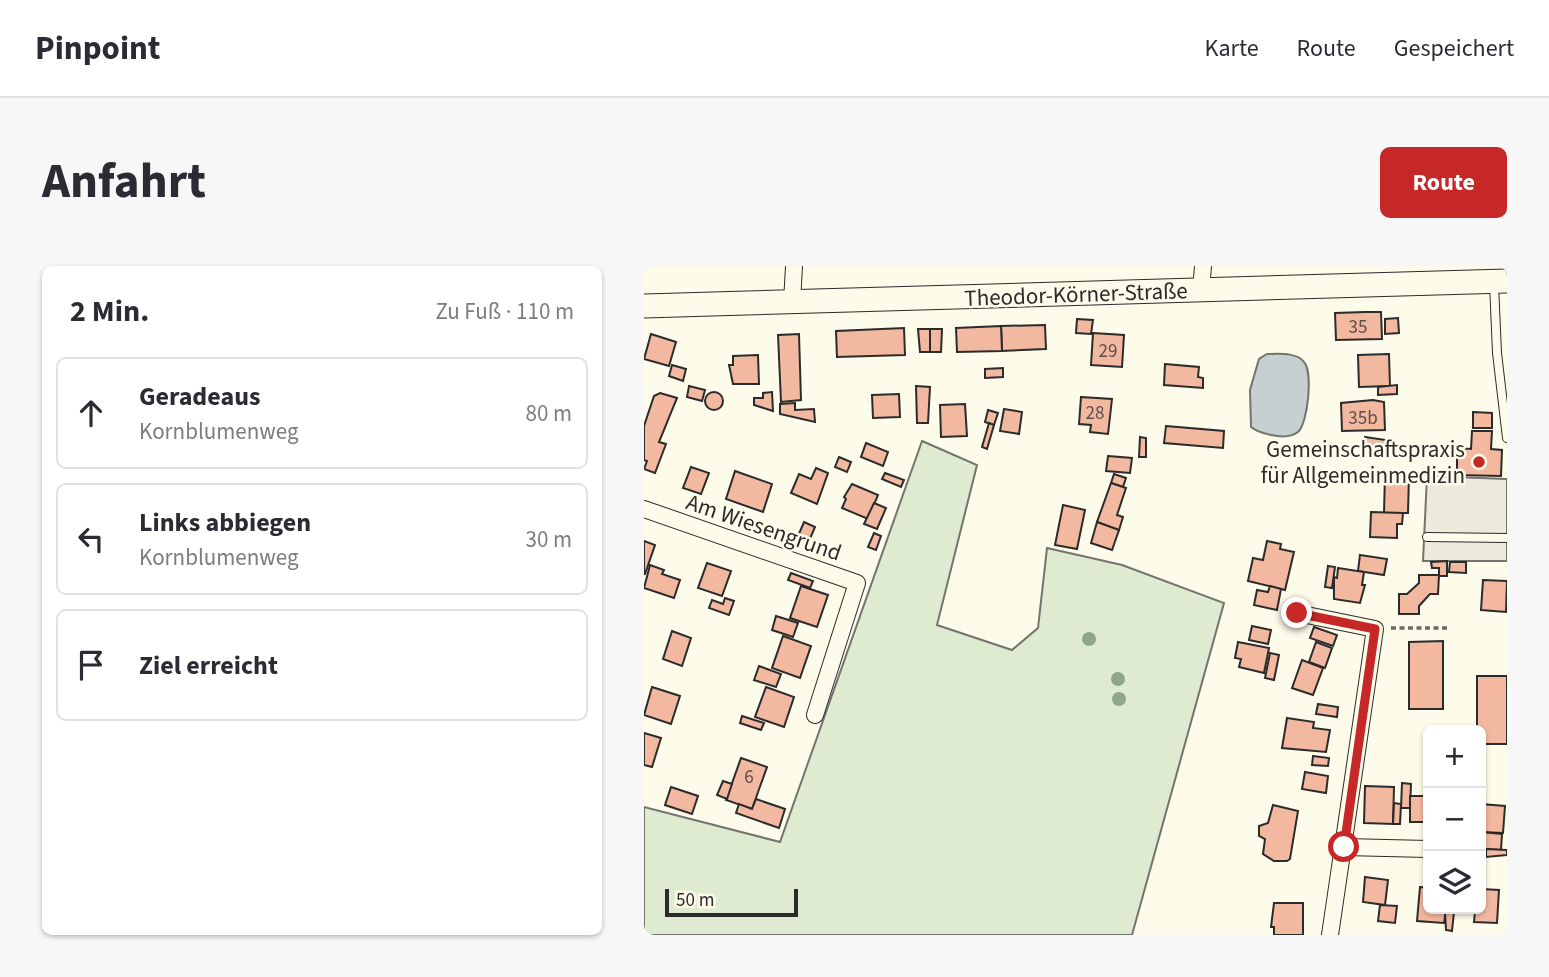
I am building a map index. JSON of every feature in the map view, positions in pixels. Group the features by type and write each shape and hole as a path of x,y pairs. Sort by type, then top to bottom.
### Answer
{"street":[{"path":"792,303 794,266"},
{"path":"1201,290 1203,266"},
{"name":"Theodor-Körner-Straße","path":"644,306 1501,281"},
{"name":"Am Wiesengrund","path":"644,509 857,583 815,715"},
{"path":"1297,613 1375,629 1330,935"},
{"path":"1344,847 1423,849"}],"lane":[{"path":"1501,281 1497,354 1507,438"},
{"path":"1427,537 1507,538"}],"path":[{"path":"1375,629 1450,628"}],"green space":[{"path":"922,441 977,465 937,625 1012,650 1038,628 1047,548 1122,565 1224,603 1132,935 644,935 644,807 780,842"}],"shaded area":[{"path":"1267,354 1297,357 1307,368 1307,409 1301,427 1292,435 1281,437 1251,427 1250,390 1259,359"},
{"path":"1427,476 1507,479 1507,561 1423,561"}],"building":[{"path":"1381,312 1382,339 1336,340 1335,313"},
{"path":"1398,318 1399,333 1385,334 1385,319"},
{"path":"1077,319 1093,320 1091,334 1076,333"},
{"path":"1045,325 1046,349 1002,351 1001,326"},
{"path":"1001,326 1002,351 957,352 956,328"},
{"path":"904,328 905,355 837,357 836,331"},
{"path":"918,329 930,329 930,352 920,352"},
{"path":"930,329 942,329 941,352 930,352"},
{"path":"1093,333 1124,335 1122,367 1091,365"},
{"path":"651,334 676,342 669,366 644,359"},
{"path":"799,334 801,400 781,402 778,335"},
{"path":"1389,354 1390,386 1359,387 1358,355"},
{"path":"758,355 759,384 733,384 729,365 733,365 733,356"},
{"path":"1165,364 1199,367 1198,377 1203,378 1203,388 1164,385"},
{"path":"672,365 686,369 683,381 669,376"},
{"path":"1003,368 1003,377 985,378 985,369"},
{"path":"1397,385 1397,394 1378,395 1378,387"},
{"path":"689,386 705,390 702,401 687,397"},
{"path":"916,386 930,387 928,423 917,423"},
{"path":"714,392 720,395 723,401 720,407 714,410 708,407 705,401 708,395"},
{"path":"772,392 773,411 754,405 754,398 763,398 763,393"},
{"path":"660,393 677,398 659,442 666,444 655,473 644,469 647,461 644,460 644,426 654,396"},
{"path":"899,394 900,417 873,418 872,395"},
{"path":"1081,397 1112,399 1108,434 1090,432 1091,425 1079,424"},
{"path":"1373,400 1384,402 1385,430 1342,431 1341,403"},
{"path":"795,403 795,410 814,409 815,422 780,414 780,404"},
{"path":"965,404 967,436 941,437 940,405"},
{"path":"1004,409 1022,412 1019,434 1000,431"},
{"path":"988,410 998,413 994,425 985,422"},
{"path":"1473,412 1492,413 1492,428 1473,428"},
{"path":"989,423 994,425 987,449 982,447"},
{"path":"1166,426 1224,431 1223,448 1164,443"},
{"name":"Gemeinschaftspraxis für Allgemeinmedizin","path":"1472,431 1492,431 1491,449 1502,450 1501,476 1457,475 1457,448 1471,449"},
{"path":"1140,437 1146,438 1146,457 1139,457"},
{"path":"1365,437 1386,440 1386,447 1365,445"},
{"path":"866,443 888,452 883,466 861,457"},
{"path":"1108,456 1132,458 1130,473 1106,471"},
{"path":"839,457 851,462 847,472 835,467"},
{"path":"691,467 709,473 701,494 683,488"},
{"path":"816,468 828,473 817,504 791,493 799,474 811,479"},
{"path":"735,471 772,484 763,512 726,499"},
{"path":"885,473 904,480 901,487 882,479"},
{"path":"1114,474 1126,478 1123,487 1111,483"},
{"path":"1385,474 1409,475 1408,513 1384,513"},
{"path":"1111,483 1126,488 1117,515 1123,517 1119,530 1097,522"},
{"path":"852,484 878,495 868,519 842,508 846,499 844,497"},
{"path":"874,503 886,508 877,529 864,524"},
{"path":"1063,505 1085,510 1077,549 1055,545"},
{"path":"1371,512 1403,513 1402,524 1397,524 1397,538 1370,537"},
{"path":"804,522 815,527 809,541 798,536"},
{"path":"1097,522 1119,530 1112,550 1091,543"},
{"path":"874,533 881,536 876,550 868,547"},
{"path":"644,541 655,545 645,574 644,574"},
{"path":"1267,541 1281,544 1280,549 1294,552 1285,590 1248,581 1253,558 1263,560"},
{"path":"1360,555 1387,559 1384,575 1358,571"},
{"path":"1447,561 1447,576 1439,576 1439,568 1432,568 1431,562"},
{"path":"1450,562 1466,562 1466,573 1449,572"},
{"path":"707,563 731,571 722,596 698,588"},
{"path":"650,565 664,570 662,574 680,580 674,598 644,588"},
{"path":"1328,566 1335,567 1332,588 1325,587"},
{"path":"1338,568 1364,572 1362,585 1365,585 1360,603 1334,599 1334,577 1337,578"},
{"path":"791,573 813,581 810,588 788,580"},
{"path":"1419,575 1439,575 1438,594 1430,594 1419,606 1419,614 1399,614 1399,594 1407,594 1419,583"},
{"path":"1483,580 1507,581 1506,612 1481,610"},
{"path":"801,586 828,595 817,627 790,618"},
{"path":"1270,586 1281,589 1277,610 1254,605 1257,590 1268,592"},
{"path":"725,598 734,601 729,615 709,608 712,600 723,604"},
{"path":"776,616 798,623 793,637 772,630"},
{"path":"1252,626 1271,630 1268,644 1249,640"},
{"path":"1314,627 1337,635 1333,646 1310,638"},
{"path":"672,631 691,638 682,666 663,659"},
{"path":"783,636 811,646 800,678 772,668"},
{"path":"1443,641 1443,709 1409,709 1409,642"},
{"path":"1238,642 1269,648 1264,673 1239,667 1241,659 1235,658"},
{"path":"1316,642 1332,648 1325,668 1309,662"},
{"path":"1270,653 1279,655 1274,680 1265,678"},
{"path":"1302,660 1323,668 1313,695 1292,688"},
{"path":"759,666 781,674 776,687 754,680"},
{"path":"1477,676 1507,676 1507,744 1486,744 1486,725 1477,725"},
{"path":"652,687 680,696 671,724 644,715"},
{"path":"766,687 794,697 784,727 755,717"},
{"path":"1318,704 1338,707 1337,717 1316,714"},
{"path":"742,716 764,723 761,730 740,723"},
{"path":"1287,718 1314,722 1313,728 1330,730 1326,752 1282,748"},
{"path":"644,733 661,738 652,767 644,765"},
{"path":"1313,756 1329,758 1328,766 1312,765"},
{"path":"741,758 767,767 752,809 726,800"},
{"path":"1305,772 1328,776 1326,793 1302,789"},
{"path":"723,781 732,784 727,799 717,795"},
{"path":"1402,783 1411,784 1410,808 1401,808"},
{"path":"1365,786 1394,787 1393,824 1364,823"},
{"path":"671,787 698,796 692,814 665,805"},
{"path":"1410,796 1423,796 1423,822 1410,822"},
{"path":"756,799 785,809 779,828 736,813 739,804 752,809"},
{"path":"1394,803 1401,804 1400,824 1393,824"},
{"path":"1486,804 1505,806 1503,833 1486,832"},
{"path":"1273,805 1298,811 1290,859 1287,861 1274,861 1263,854 1265,839 1259,836 1259,826 1268,823"},
{"path":"1486,832 1502,834 1501,850 1486,849"},
{"path":"1507,850 1507,855 1486,857 1486,851"},
{"path":"1365,877 1388,880 1385,905 1363,902"},
{"path":"1420,887 1423,887 1423,914 1445,914 1444,923 1417,921"},
{"path":"1486,889 1499,890 1497,923 1474,922 1475,914 1486,914"},
{"path":"1274,903 1303,903 1303,935 1274,935 1274,927 1271,927"},
{"path":"1380,905 1397,906 1395,923 1378,921"},
{"path":"1445,914 1454,914 1452,931 1446,930"}],"place":[{"name":"Gemeinschaftspraxis für Allgemeinmedizin","path":"1479,462"}],"route":[{"path":"1297,613 1375,629 1344,847"}]}
